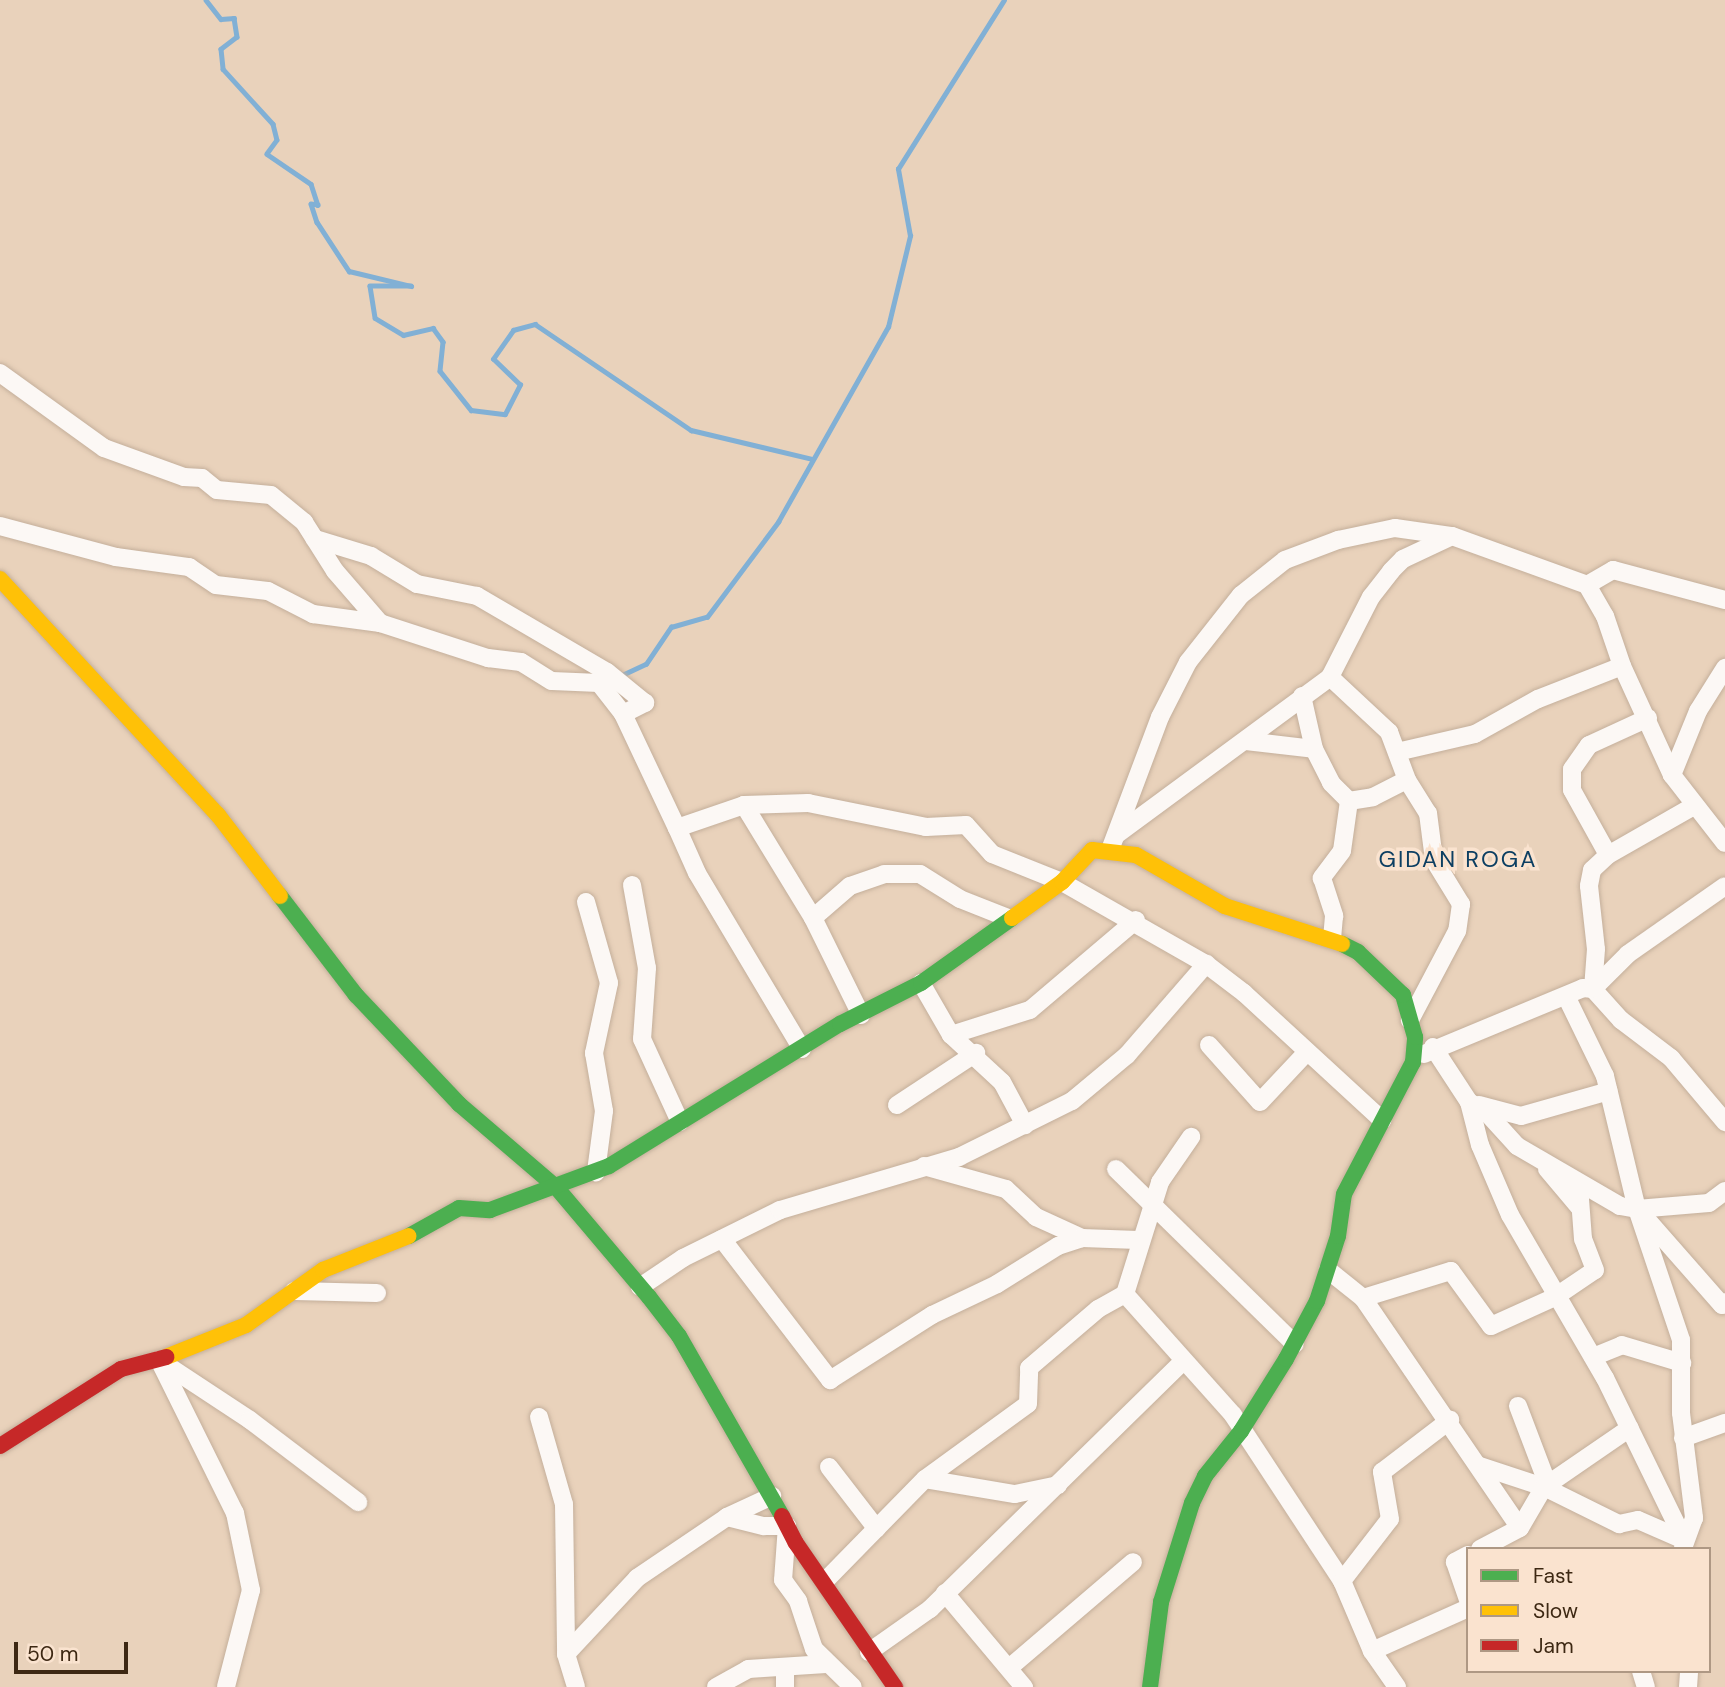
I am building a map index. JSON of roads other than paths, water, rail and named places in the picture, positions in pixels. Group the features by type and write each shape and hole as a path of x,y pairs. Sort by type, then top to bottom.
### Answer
{"street":[{"path":"0,373 104,448 184,477 202,478 217,491 271,495 304,522 335,571 380,623"},
{"path":"0,526 116,557 189,567 216,585 268,591 313,614 380,623 488,657 520,662 552,681 599,683 623,715 697,873 802,1049"},
{"path":"1113,843 1160,718 1188,662 1241,595 1285,560 1338,540 1395,528 1452,536 1587,585 1605,616 1622,666 1672,775 1692,807 1725,843"},
{"path":"0,1446 100,1380 246,1325 323,1270 397,1243 459,1208 490,1210 596,1172 860,1015 921,983 1008,918 1062,882 1092,850 1113,843 1197,772 1246,741 1250,732 1330,677 1371,597 1391,570 1403,559 1452,536"},
{"path":"315,539 371,556 417,584 477,596 508,613 607,672 645,703 623,715"},
{"path":"1587,585 1613,570 1725,600"},
{"path":"0,579 218,815 356,995 459,1104 556,1187 640,1287 679,1336 787,1525 826,1580 869,1652 895,1687"},
{"path":"1396,752 1475,734 1538,699 1622,666"},
{"path":"1672,775 1698,711 1725,668"},
{"path":"1330,677 1386,727 1407,780 1429,813 1434,860 1462,912 1457,931 1410,1020"},
{"path":"1302,696 1314,749 1331,783 1349,801"},
{"path":"1608,855 1572,790 1572,769 1589,745 1648,718"},
{"path":"1246,741 1314,749"},
{"path":"1349,801 1373,797 1407,780"},
{"path":"1332,939 1334,916 1322,878 1342,851 1349,801"},
{"path":"677,828 744,805 808,803 926,827 966,825 992,854 1062,882 1136,920 1206,964 1244,993 1306,1053 1382,1120"},
{"path":"744,805 813,918 860,1015"},
{"path":"1592,989 1596,948 1589,886 1592,870 1608,855 1692,807"},
{"path":"1113,843 1194,891 1255,919 1332,939 1358,952 1389,978 1403,995 1410,1020 1413,1062"},
{"path":"813,918 850,886 884,874 920,874 960,899 1008,918"},
{"path":"632,885 648,968 642,1039 680,1122"},
{"path":"1592,989 1628,954 1725,886"},
{"path":"586,902 610,983 594,1053 604,1111 596,1172"},
{"path":"951,1035 1030,1010 1136,920"},
{"path":"640,1287 722,1239 780,1210 920,1165 959,1157 1072,1101 1127,1055 1206,964"},
{"path":"921,983 951,1035 976,1053 1002,1082 1025,1125"},
{"path":"1153,1686 1161,1602 1192,1503 1205,1476 1241,1431 1295,1344 1328,1270 1344,1194 1413,1062 1433,1047 1583,988 1592,989 1621,1020 1671,1058 1725,1122"},
{"path":"1566,996 1609,1091 1637,1209 1681,1340 1683,1438 1694,1518 1679,1546"},
{"path":"1209,1045 1260,1102 1306,1053"},
{"path":"1433,1047 1469,1102 1543,1163 1580,1185 1637,1209 1722,1305 1725,1302"},
{"path":"897,1105 976,1053"},
{"path":"1469,1102 1521,1116 1609,1091"},
{"path":"1469,1102 1480,1145 1510,1215 1555,1297 1593,1357 1630,1428 1679,1546"},
{"path":"826,1580 925,1479 1028,1405 1029,1368 1098,1309 1125,1294 1138,1240 1160,1182 1191,1137"},
{"path":"1543,1163 1579,1207"},
{"path":"920,1165 1006,1189 1036,1217 1082,1238"},
{"path":"1116,1169 1295,1344"},
{"path":"1363,1298 1451,1271 1491,1326 1555,1297 1595,1270 1583,1238 1579,1207 1580,1185"},
{"path":"1637,1209 1709,1203 1725,1191"},
{"path":"722,1239 830,1380 932,1315 998,1284 1058,1246 1082,1238 1138,1240"},
{"path":"1328,1270 1363,1298 1421,1386 1450,1420 1520,1528"},
{"path":"294,1291 377,1293"},
{"path":"1125,1294 1233,1415 1342,1581 1371,1651 1397,1687"},
{"path":"1593,1357 1622,1345 1682,1363"},
{"path":"159,1360 250,1420 358,1502"},
{"path":"159,1360 235,1513 251,1590 226,1687"},
{"path":"869,1652 945,1593 1183,1361"},
{"path":"1518,1406 1546,1486"},
{"path":"539,1417 564,1504 566,1654 576,1687"},
{"path":"1342,1581 1390,1519 1382,1472 1450,1420"},
{"path":"1683,1438 1725,1423"},
{"path":"1484,1547 1520,1528 1546,1486 1630,1428"},
{"path":"1480,1466 1546,1486 1619,1524 1638,1520 1679,1546"},
{"path":"830,1467 877,1529"},
{"path":"925,1479 1015,1494 1058,1485"},
{"path":"566,1654 637,1578 727,1517 772,1496"},
{"path":"727,1517 764,1526 787,1525"},
{"path":"787,1525 783,1580 798,1601 814,1649 853,1687"},
{"path":"1466,1556 1455,1562 1466,1593"},
{"path":"1009,1668 1133,1562"},
{"path":"945,1593 1024,1687"},
{"path":"1371,1651 1466,1609"},
{"path":"716,1687 748,1669 827,1664"},
{"path":"785,1668 785,1687"}],"waterway":[{"path":"206,0 221,19 234,18 237,37 221,49 223,69 273,124 277,140 267,154 311,184 318,205 311,204 317,222 349,271 411,286 370,286 375,318 403,335 433,328 443,342 440,371 471,410 505,414 520,385 493,359 513,330 535,324 691,430 813,459"},
{"path":"622,675 646,664 671,627 707,617 778,522 888,327 910,236 898,169 1004,0"}],"district":[{"name":"GIDAN ROGA","path":"1458,859"}]}
